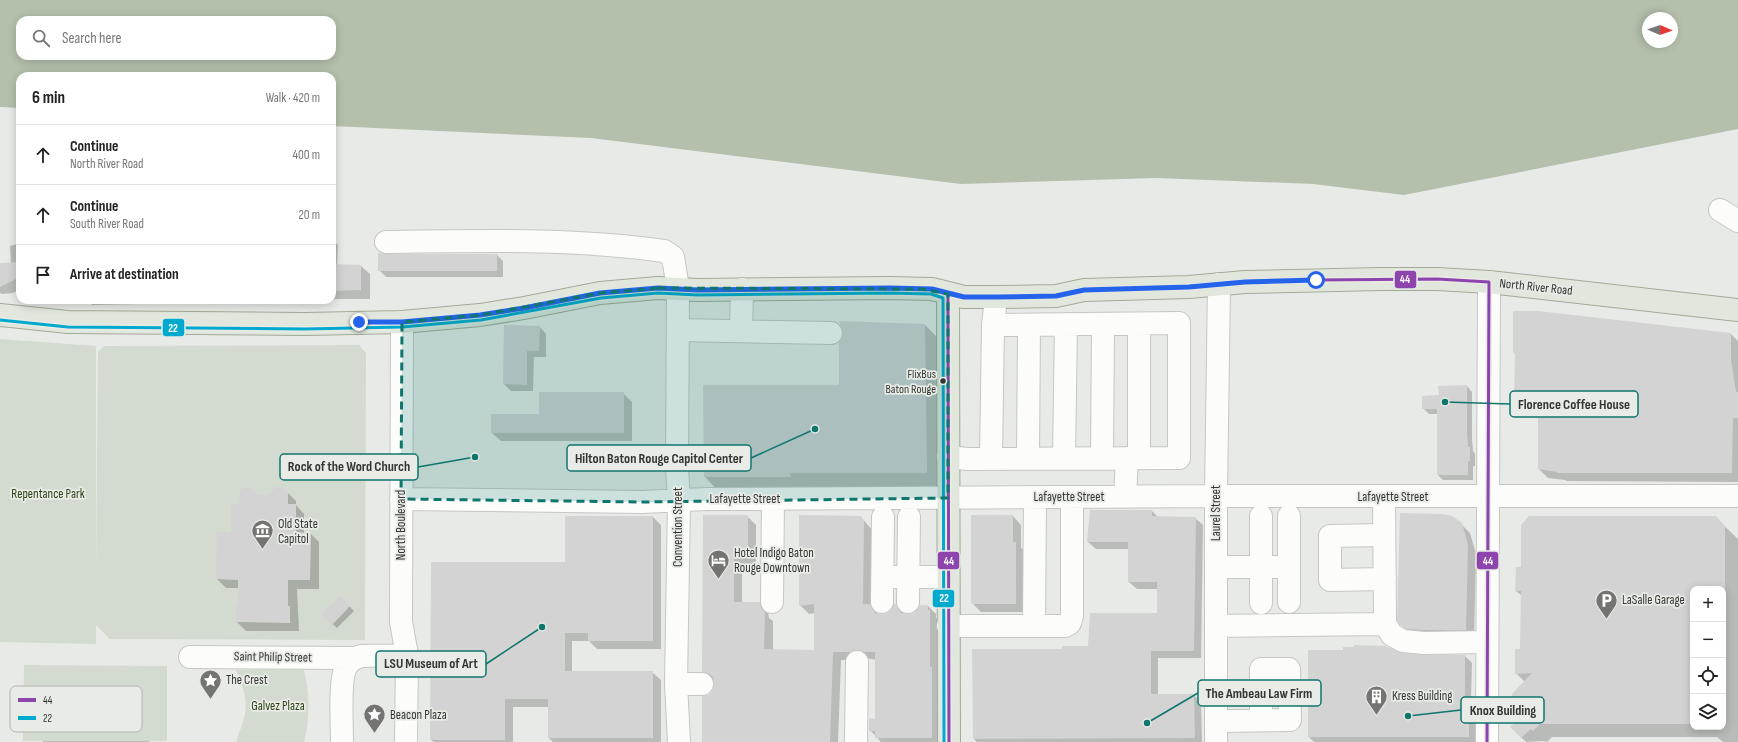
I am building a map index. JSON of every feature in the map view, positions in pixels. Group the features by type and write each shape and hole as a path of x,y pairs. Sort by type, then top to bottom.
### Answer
{"main road":[{"name":"North River Road","path":"0,315 68,322 305,324 402,322 480,315 609,291 658,288 698,290 883,288 932,289 964,297 996,297 1056,296 1084,290 1189,287 1253,282 1381,279 1444,279 1489,282 1738,310"},
{"path":"948,294 949,742"}],"street":[{"path":"1720,210 1738,222"},
{"name":"Convention Street","path":"386,242 494,240 593,243 664,251 673,257 678,288 677,460 679,501 676,676 679,742"},
{"path":"1487,742 1489,282"},
{"name":"Laurel Street","path":"1216,732 1216,496 1219,284"},
{"path":"741,331 742,289"},
{"path":"991,458 993,325 996,297"},
{"name":"North Boulevard","path":"402,322 401,622 407,655 406,742"},
{"path":"948,457 1179,458 1179,323 993,325"},
{"path":"1028,458 1029,324"},
{"path":"1064,458 1066,324"},
{"path":"1102,458 1103,324"},
{"path":"1125,497 1133,458 1139,324"},
{"path":"678,330 831,333"},
{"name":"Lafayette Street","path":"401,499 642,502 773,499 1216,496 1738,496"},
{"path":"948,626 1068,626 1072,620 1072,497"},
{"path":"1384,497 1385,624 1392,635 1403,641 1424,643 1487,642"},
{"path":"1034,626 1035,498"},
{"path":"772,602 773,499"},
{"path":"1261,516 1261,603"},
{"path":"1289,516 1289,602"},
{"path":"882,602 883,518"},
{"path":"908,602 909,518"},
{"path":"1384,535 1330,536 1330,580 1385,580"},
{"path":"1216,567 1289,568"},
{"path":"882,576 948,577"},
{"path":"1216,626 1385,624"},
{"path":"342,742 344,674 346,667 355,658 368,656 407,655"},
{"name":"Saint Philip Street","path":"190,656 355,658"},
{"path":"856,662 856,742"},
{"path":"676,676 702,676"},
{"path":"1216,732 1261,720"}],"highlighted area":[{"path":"658,288 922,289 948,294 948,498 642,502 401,499 402,322 480,315 600,293"}],"green space":[{"name":"Repentance Park","path":"0,339 96,346 96,578 98,352 104,346 359,345 366,353 365,640 110,639 96,625 96,644 0,642"},
{"path":"24,665 167,666 167,741 23,741 23,732 142,732 142,686 24,686"},
{"name":"Galvez Plaza","path":"236,670 304,670 308,706 304,742 236,742 246,706 244,691"}],"shaded area":[{"path":"0,0 1738,0 1738,129 1404,195 1313,184 1156,178 961,184 591,138 336,126 336,72 16,72 16,108 0,107"}],"building":[{"path":"378,253 497,254 497,271 378,271"},
{"path":"16,262 16,279 0,287 0,263"},
{"path":"336,264 361,265 361,290 336,291"},
{"path":"1513,311 1538,311 1731,333 1731,359 1736,392 1738,392 1738,418 1733,418 1732,473 1557,473 1538,469 1538,407 1514,406 1515,352 1513,352"},
{"path":"839,321 925,324 927,473 790,473 791,477 704,477 703,385 839,385 839,342 842,339 843,333"},
{"path":"504,325 540,326 539,351 527,351 527,385 503,384"},
{"path":"1467,385 1467,433 1468,447 1470,447 1468,475 1437,475 1437,409 1422,409 1422,396 1439,395 1438,386"},
{"path":"539,392 624,392 624,433 491,433 491,414 539,414"},
{"name":"Old State Capitol","path":"244,487 251,488 259,495 268,495 276,487 283,487 288,492 288,504 296,504 296,532 311,533 310,580 288,580 288,606 290,606 290,623 236,622 236,605 238,606 238,580 216,579 217,532 231,532 231,504 239,504 240,491"},
{"path":"1090,510 1152,510 1152,516 1196,517 1194,651 1151,651 1151,694 1194,694 1195,738 973,739 972,649 1062,649 1062,646 1088,646 1090,613 1157,613 1157,582 1128,582 1128,542 1087,542"},
{"path":"1400,513 1442,514 1452,516 1462,523 1468,545 1466,630 1407,629 1401,626 1397,620"},
{"path":"703,515 748,515 748,557 734,557 734,602 760,602 761,608 765,612 764,649 814,650 814,604 799,606 799,515 861,516 864,521 863,604 870,604 875,613 881,614 888,613 894,604 896,604 901,613 907,614 914,613 920,605 928,605 928,610 930,610 932,738 875,738 875,731 869,731 869,718 875,719 875,652 864,652 857,650 850,652 833,652 830,742 702,742 702,696 709,695 713,690 714,684 713,677 708,673 702,672"},
{"path":"971,515 1013,515 1013,542 1016,542 1016,604 971,604"},
{"path":"565,516 653,516 653,641 588,641 588,633 565,633 565,671 653,671 653,738 548,738 548,699 505,699 505,740 430,740 431,562 565,562"},
{"name":"LaSalle Garage","path":"1529,516 1716,516 1725,526 1725,586 1690,586 1690,724 1540,724 1533,731 1531,729 1521,738 1510,727 1519,718 1512,710 1512,694 1532,673 1515,674 1515,649 1520,649 1521,591 1515,591 1516,567 1521,567 1521,525"},
{"path":"340,596 350,606 332,625 321,614"},
{"path":"1354,645 1385,646 1402,653 1423,655 1465,655 1465,696 1469,696 1469,737 1308,737 1308,650 1343,650 1343,647 1354,647"}],"transit line":[{"name":"44","path":"949,742 948,294 964,297 1056,296 1084,290 1189,287 1245,282 1437,279 1489,282 1487,742"},
{"name":"22","path":"0,320 68,327 305,329 402,327 481,320 601,298 658,293 698,295 890,293 931,294 943,298 944,742"}],"place":[{"name":"FlixBus Baton Rouge","path":"943,381"},
{"name":"Florence Coffee House","path":"1445,402"},
{"name":"Hilton Baton Rouge Capitol Center","path":"815,429"},
{"name":"Rock of the Word Church","path":"475,457"},
{"name":"Old State Capitol","path":"263,550"},
{"name":"Hotel Indigo Baton Rouge Downtown","path":"718,580"},
{"name":"LaSalle Garage","path":"1607,620"},
{"name":"LSU Museum of Art","path":"542,627"},
{"name":"The Crest","path":"211,700"},
{"name":"Kress Building","path":"1376,716"},
{"name":"Knox Building","path":"1408,716"},
{"name":"The Ambeau Law Firm","path":"1147,723"},
{"name":"Beacon Plaza","path":"375,734"}],"route":[{"path":"359,322 402,322 480,315 609,291 658,288 698,290 853,287 932,289 964,297 996,297 1056,296 1084,290 1189,287 1245,282 1316,280"}]}
